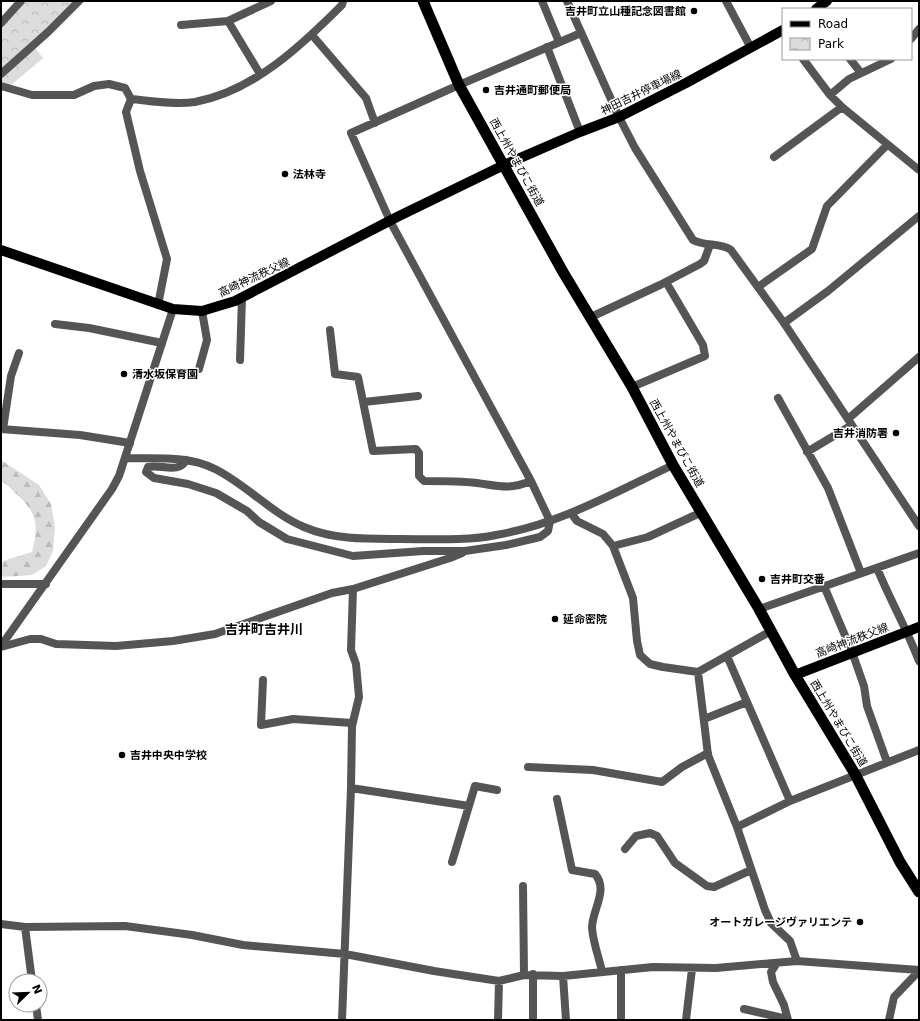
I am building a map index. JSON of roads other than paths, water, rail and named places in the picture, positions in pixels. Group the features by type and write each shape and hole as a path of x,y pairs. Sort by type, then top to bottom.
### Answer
{"highway":[{"name":"西上州やまびこ街道","path":"423,1 459,85 564,272 632,387 673,465 759,609 795,675 855,774 900,862 919,892"}],"main road":[{"path":"816,6 827,1"},
{"name":"神田吉井停車場線","path":"504,165 580,132 620,117 782,32"},
{"name":"高崎神流秩父線","path":"1,250 158,305 173,309 202,311 242,298 390,221 504,165"},
{"name":"高崎神流秩父線","path":"795,675 919,627"}],"street":[{"path":"1,23 21,1"},
{"path":"1,74 48,32 79,1"},
{"path":"181,25 228,21 271,1"},
{"path":"131,99 176,103 195,102 214,97 260,74 286,58 342,5 343,1"},
{"path":"542,1 559,42"},
{"path":"567,1 635,148 693,240 699,244 720,245 731,250 784,323 919,526"},
{"path":"726,1 752,48"},
{"path":"228,21 260,74"},
{"path":"186,460 184,465 170,468 153,466 148,467 146,472 154,478 188,484 216,493 247,511 276,533 300,543 353,556 423,551 465,551 506,545 540,537 548,531 550,520 531,481 390,221 351,133 581,33"},
{"path":"312,35 366,98 375,123"},
{"path":"547,47 580,132"},
{"path":"804,60 830,95 842,107 919,170"},
{"path":"851,60 861,74"},
{"path":"830,95 849,79 889,60"},
{"path":"1,86 32,95 74,95 94,86 109,84 125,88 131,99 126,112 140,171 167,259 158,305"},
{"path":"774,157 842,107"},
{"path":"758,287 812,249 826,206 887,145"},
{"path":"784,323 828,291 919,216"},
{"path":"591,317 666,282 704,261 710,245"},
{"path":"632,387 704,356 703,345 666,282"},
{"path":"240,360 242,298"},
{"path":"1,646 112,489 126,458 173,309"},
{"path":"199,370 207,340 202,311"},
{"path":"56,324 89,328 162,343"},
{"path":"330,330 335,374 358,377 373,451 416,449 419,453 420,476 424,480 477,483 503,488 518,486 531,481"},
{"path":"19,353 12,376 2,429 80,435 130,443"},
{"path":"807,452 850,422 919,357"},
{"path":"364,402 418,396"},
{"path":"778,398 828,488 861,573"},
{"path":"126,458 186,460 215,469 278,513 305,527 336,536 367,539 495,536 571,513 673,465"},
{"path":"612,546 648,537 702,512"},
{"path":"571,513 577,521 603,534 612,546 633,598 640,656 650,664 698,672 771,631"},
{"path":"1,646 30,639 41,639 56,644 116,646 173,641 215,634 332,593 353,589 450,558 465,551"},
{"path":"759,609 919,553"},
{"path":"877,568 892,604 908,631 919,661"},
{"path":"1,584 46,584"},
{"path":"824,586 852,652 864,686 867,706 887,762"},
{"path":"342,1020 352,723 359,697 356,664 351,650 353,589"},
{"path":"727,656 790,801"},
{"path":"698,672 708,753 737,828 768,916 771,923 790,941 797,961"},
{"path":"263,680 261,725 293,719 352,723"},
{"path":"704,720 747,702"},
{"path":"737,828 790,801 855,774 919,750"},
{"path":"528,767 593,770 662,782 682,767 708,753"},
{"path":"452,862 475,786 497,790"},
{"path":"351,788 469,806"},
{"path":"557,799 572,870 595,874 600,879 600,899 592,927 602,971"},
{"path":"625,849 636,836 650,834 657,836 675,864 707,886 714,886 751,870"},
{"path":"523,886 524,975"},
{"path":"1,924 25,927 125,926 192,935 243,944 345,954 434,971 499,981 533,974 563,976 653,967 692,969 797,961 919,970"},
{"path":"25,927 31,973"},
{"path":"744,1009 788,1020 784,1005 773,982 772,972 777,963"},
{"path":"686,1020 692,969"},
{"path":"621,970 621,1020"},
{"path":"889,1020 894,998 919,970"},
{"path":"533,974 533,1020"},
{"path":"563,976 566,1020"},
{"path":"498,1020 499,981"}],"place":[{"name":"吉井町立山種記念図書館","path":"694,11"},
{"name":"吉井通町郵便局","path":"486,90"},
{"name":"法林寺","path":"285,174"},
{"name":"清水坂保育園","path":"124,374"},
{"name":"吉井消防署","path":"896,433"},
{"name":"吉井町交番","path":"762,579"},
{"name":"延命密院","path":"555,619"},
{"name":"吉井中央中学校","path":"122,755"},
{"name":"オートガレージヴァリエンテ","path":"860,922"}],"district":[{"name":"吉井町吉井川","path":"264,629"}]}
